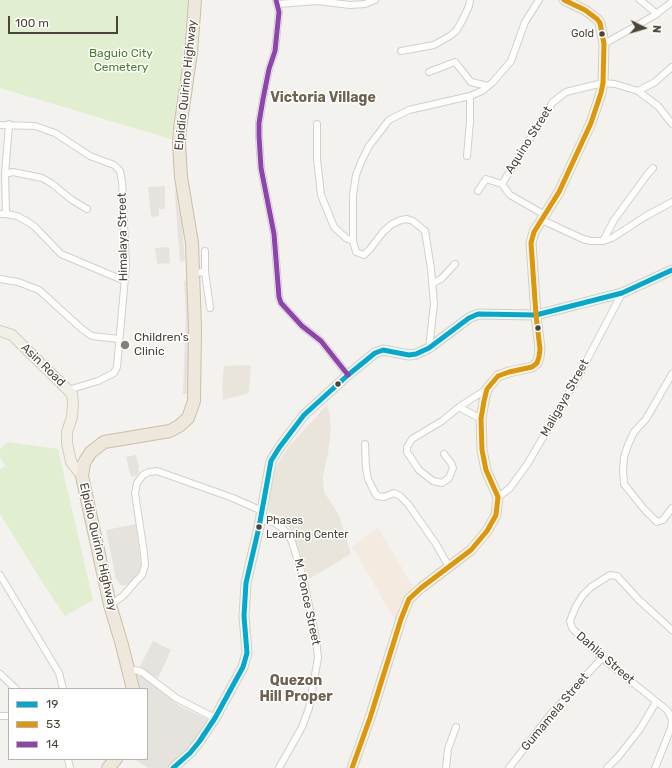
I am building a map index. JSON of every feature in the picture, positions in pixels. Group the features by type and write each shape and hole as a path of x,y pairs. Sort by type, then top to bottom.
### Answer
{"highway":[{"name":"Elpidio Quirino Highway","path":"133,688 110,605 82,476 84,462 91,452 104,442 166,432 179,426 188,418 193,406 195,396 195,329 199,273 192,243 181,177 179,143 191,52 195,0"},
{"path":"108,768 115,760"}],"main road":[{"name":"Asin Road","path":"0,331 12,335 72,394 72,417 67,432 67,443 71,462 82,476"}],"street":[{"path":"348,375 321,341 302,326 281,303 279,297 274,234 261,168 259,123 269,69 275,51 279,12 277,2 318,1 350,5 365,4 374,0"},
{"path":"401,51 434,45 450,36 456,31 462,21 469,6 470,0"},
{"path":"429,348 434,304 433,283 425,231 413,221 407,219 392,224 364,254 356,252 353,241 353,195 356,175 369,146 389,120 409,110 470,96 482,91 488,86 511,61 525,22 539,0"},
{"path":"444,454 453,468 449,478 442,483 433,481 419,470 407,452 407,447 412,439 442,421 458,407 488,389 498,376 532,367 537,363 540,349 531,243 534,232 559,192 591,123 603,83 604,44 600,23 585,10 564,0"},
{"path":"640,0 658,12"},
{"path":"604,44 672,2"},
{"path":"429,72 455,62 471,82 488,86"},
{"path":"638,91 655,82 672,67"},
{"path":"603,83 615,84 638,91 658,106 672,124"},
{"name":"Aquino Street","path":"502,184 553,102 566,92 603,83"},
{"path":"467,156 470,122 470,96"},
{"path":"0,125 9,124 4,174 3,214 17,216 35,227 61,254 125,281"},
{"name":"Himalaya Street","path":"9,124 35,126 55,133 90,156 114,165 120,171 122,181 125,281 117,367 114,373 98,381 68,390"},
{"path":"317,124 317,159 321,195 334,227 346,238 353,241"},
{"path":"603,241 614,220 647,174 653,168"},
{"path":"4,174 13,172 42,178 51,183 72,200 88,209"},
{"name":"Aquino Street","path":"478,191 486,179 502,184 510,195 543,218 583,239 603,241"},
{"path":"603,241 612,238 646,216 672,202"},
{"path":"205,251 199,273 210,308"},
{"path":"433,283 441,279 455,264"},
{"path":"173,768 199,742 215,718 243,668 247,653 244,616 246,582 271,461 304,414 348,375 375,354 383,350 409,355 416,354 429,348 465,321 478,314 536,315 622,292 672,270"},
{"path":"0,279 18,282 39,290 82,329 92,336 119,339"},
{"name":"Maligaya Street","path":"498,497 510,488 528,464 577,379 622,292"},
{"path":"672,374 646,419 634,432 624,457 623,471 624,484 649,515 657,522 663,520 672,508"},
{"path":"352,768 370,718 401,618 409,599 471,550 487,531 496,515 498,497 483,461 481,419 488,389"},
{"path":"458,407 481,419"},
{"path":"365,444 368,479 377,496 384,497 394,493 400,496 408,504 436,544 449,567"},
{"name":"M. Ponce Street","path":"110,605 122,596 142,575 145,565 135,493 137,483 149,472 157,472 233,498 282,528 288,534 292,542 303,577 316,639 318,658 309,708 302,727 279,768"},
{"path":"0,575 16,599 59,673 63,688"},
{"name":"Dahlia Street","path":"655,768 671,728 672,721 670,715 666,710 602,658 572,628 570,621 576,606 583,595 591,587 610,575 616,576 638,599 672,630"},
{"name":"Gumamela Street","path":"509,768 550,715 602,658"},
{"path":"129,671 135,670 142,672 176,698 215,718"},
{"path":"0,674 15,688"},
{"path":"607,768 618,757 640,729 656,702"},
{"path":"446,768 448,749 456,727"}],"shaded area":[{"path":"176,184 181,211 185,261 180,262 175,196"},
{"path":"165,186 165,209 159,209 159,216 151,217 148,187"},
{"path":"169,247 170,263 157,264 155,248"},
{"path":"189,280 191,314 189,394 183,394 186,314 184,281"},
{"path":"251,365 249,393 223,400 222,386 224,366"},
{"name":"Phases Learning Center","path":"327,405 330,415 331,431 323,477 324,492 339,515 351,554 309,579 289,526 280,517 269,512 270,497 275,468 289,446"},
{"path":"136,455 139,472 136,476 131,477 126,457"},
{"path":"136,524 141,565 139,572 131,582 126,585 121,585 116,579 106,530"},
{"path":"378,527 415,590 396,622 352,547"},
{"path":"153,641 171,650 158,678 139,668"},
{"path":"137,675 141,676 180,706 209,720 188,750 167,768 148,768 136,760 148,760 148,688 139,688"}],"green space":[{"name":"Baguio City Cemetery","path":"0,0 188,0 182,65 171,139 0,88"},
{"path":"8,442 58,449 93,600 65,616 0,514 0,469 5,466 0,457 0,449"}],"transit line":[{"name":"14","path":"276,0 279,12 275,51 269,69 263,99 259,123 259,136 261,168 274,234 279,297 281,303 302,326 321,341 348,375"},
{"name":"53","path":"352,768 409,599 471,550 487,531 496,515 498,497 486,470 482,450 481,419 484,401 487,389 498,376 532,367 537,363 540,349 531,243 534,232 559,192 591,123 603,83 604,44 600,23 585,10 564,0"},
{"name":"19","path":"173,768 190,753 199,742 215,718 243,667 247,653 244,616 246,583 259,527 271,461 304,415 375,353 383,350 409,355 416,354 429,348 469,318 478,314 536,315 622,293 672,270"}],"place":[{"name":"Gold","path":"602,34"},
{"name":"Children's Clinic","path":"125,345"},
{"name":"Phases Learning Center","path":"259,527"}],"district":[{"name":"Victoria Village","path":"323,98"},
{"name":"Quezon Hill Proper","path":"296,690"}]}
